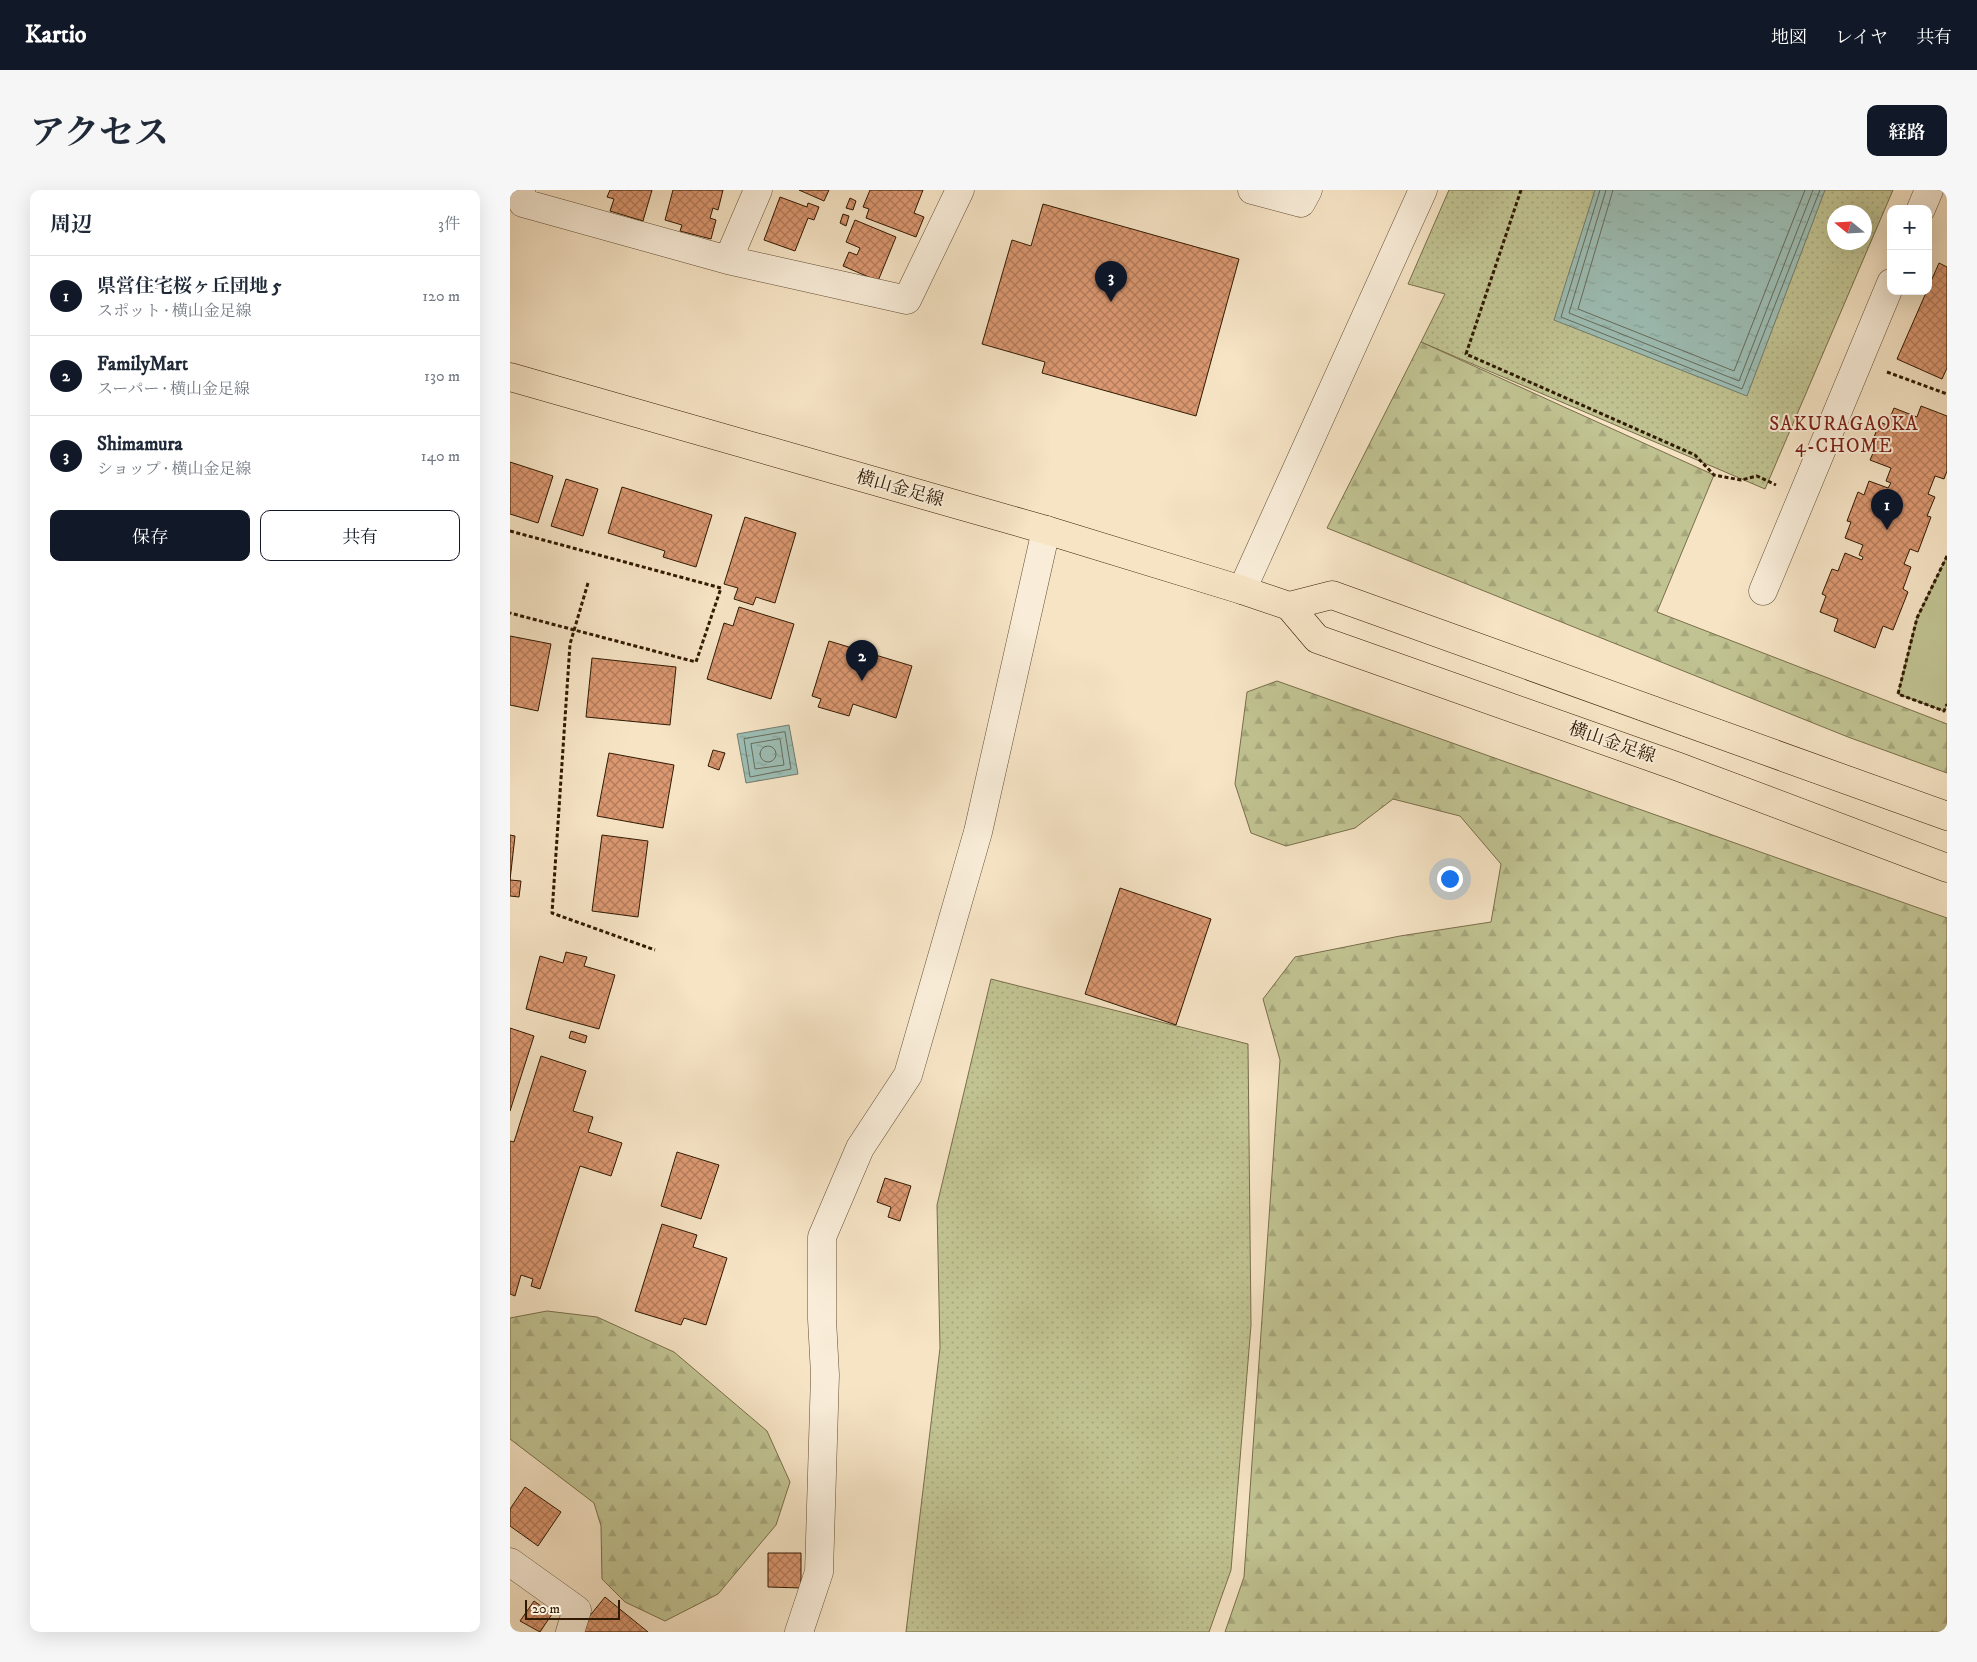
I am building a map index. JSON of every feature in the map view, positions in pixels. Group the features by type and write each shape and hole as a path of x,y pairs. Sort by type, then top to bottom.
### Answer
{"main road":[{"name":"横山金足線","path":"510,377 1046,530 1289,606 1317,639 1679,767 1947,868"},
{"path":"1289,606 1332,595 1947,816"}],"street":[{"path":"521,190 523,203 728,260 907,300 960,190"},
{"path":"728,260 758,190"},
{"path":"1252,190 1301,203 1308,190"},
{"path":"1242,590 1423,190"},
{"path":"1923,205 1929,190"},
{"path":"1763,590 1887,292"},
{"path":"799,1632 819,1572 825,1375 822,1319 822,1238 860,1148 908,1075 978,832 1046,530"},
{"path":"510,1562 577,1610 570,1632"}],"path":[{"path":"1521,190 1466,354 1695,455 1714,475 1741,480 1757,476 1802,497"},
{"path":"1858,361 1947,394"},
{"path":"510,531 721,588 696,662 510,613"},
{"path":"1947,556 1917,618 1898,694 1944,711 1947,704"},
{"path":"588,583 570,644 552,913 655,950"}],"green space":[{"path":"1449,190 1893,190 1872,239 1872,205 1827,205 1827,250 1867,250 1765,489 1421,342 1445,294 1408,284"},
{"path":"1421,342 1714,475 1657,612 1947,724 1947,773 1848,737 1327,528"},
{"path":"1947,556 1947,704 1944,711 1898,694 1917,618"},
{"path":"1277,681 1947,918 1947,1632 1225,1632 1244,1577 1280,1060 1263,999 1295,957 1400,936 1491,922 1501,864 1460,816 1393,799 1355,828 1286,846 1251,833 1235,784 1247,692"},
{"path":"991,979 1248,1044 1251,1325 1231,1570 1209,1632 906,1632 940,1348 937,1205"},
{"path":"547,1311 597,1317 674,1352 767,1431 790,1482 776,1525 718,1594 665,1621 625,1602 602,1579 601,1526 594,1503 510,1439 510,1318"}],"water":[{"path":"1595,190 1825,190 1747,396 1554,320"},
{"path":"789,725 798,774 746,783 737,734"}],"building":[{"path":"610,190 652,190 643,221 610,211 614,199 607,197"},
{"path":"673,190 723,190 718,210 713,208 710,218 716,220 711,239 680,231 682,225 665,220"},
{"path":"799,190 829,190 824,201"},
{"path":"870,190 923,190 914,213 924,217 916,237 866,218 869,209 863,207"},
{"path":"780,197 807,207 808,203 819,207 814,220 808,218 795,251 764,240"},
{"path":"850,198 856,201 853,210 846,208"},
{"path":"1043,204 1239,259 1196,416 1042,373 1045,362 982,344 1012,240 1031,246"},
{"path":"843,214 849,216 846,226 840,223"},
{"path":"855,220 896,237 878,281 843,266 849,252 857,255 860,248 846,242"},
{"path":"1939,263 1947,267 1947,368 1942,379 1897,359 1925,295 1932,295 1932,279"},
{"path":"1921,406 1947,416 1947,471 1944,479 1935,476 1928,494 1935,497 1927,516 1931,517 1918,552 1910,549 1904,564 1911,567 1903,589 1908,592 1893,630 1883,626 1875,648 1834,631 1838,619 1820,612 1826,596 1822,594 1832,569 1838,571 1845,553 1862,560 1863,557 1859,555 1863,545 1845,538 1851,522 1847,521 1858,492 1864,495 1869,481 1888,488 1891,483 1886,481 1891,468 1870,460 1877,444 1872,442 1880,422 1887,425 1894,408 1917,417"},
{"path":"510,462 553,476 538,523 510,514"},
{"path":"566,479 598,489 583,536 551,526"},
{"path":"622,487 712,515 696,567 663,557 665,551 608,533"},
{"path":"745,517 796,533 775,603 756,597 753,605 734,599 738,588 724,584"},
{"path":"739,607 794,624 771,699 707,679 724,623 733,626"},
{"path":"510,636 551,644 538,711 510,705"},
{"path":"829,641 912,666 896,718 853,704 849,716 818,707 821,699 812,696"},
{"path":"592,658 676,667 670,725 586,717"},
{"path":"713,750 725,753 719,770 708,766"},
{"path":"609,753 674,765 663,828 597,816"},
{"path":"510,835 515,836 510,880"},
{"path":"602,835 648,841 638,917 592,911"},
{"path":"510,880 521,881 519,897 510,896"},
{"path":"1120,888 1211,919 1176,1025 1085,994"},
{"path":"566,952 587,957 584,966 615,975 599,1029 526,1009 540,956 563,963"},
{"path":"510,1028 534,1036 510,1111"},
{"path":"571,1031 587,1036 585,1043 569,1038"},
{"path":"541,1056 586,1071 573,1111 593,1117 588,1132 622,1143 611,1176 580,1166 540,1289 531,1286 533,1279 521,1275 515,1296 510,1294 510,1141 514,1142"},
{"path":"677,1152 719,1165 701,1219 661,1206"},
{"path":"885,1178 911,1186 900,1221 888,1217 891,1207 877,1202"},
{"path":"662,1224 697,1235 693,1247 727,1258 706,1325 684,1318 681,1325 635,1311"},
{"path":"525,1487 561,1512 538,1546 510,1526 510,1509"},
{"path":"768,1553 801,1553 801,1588 768,1587"},
{"path":"605,1597 648,1632 583,1632 588,1618"},
{"path":"534,1601 552,1614 540,1632 520,1621"}],"place":[{"name":"Shimamura","path":"1111,302"},
{"name":"県営住宅桜ヶ丘団地 5","path":"1887,530"},
{"name":"FamilyMart","path":"862,681"}],"district":[{"name":"SAKURAGAOKA 4-CHOME","path":"1844,435"}]}
